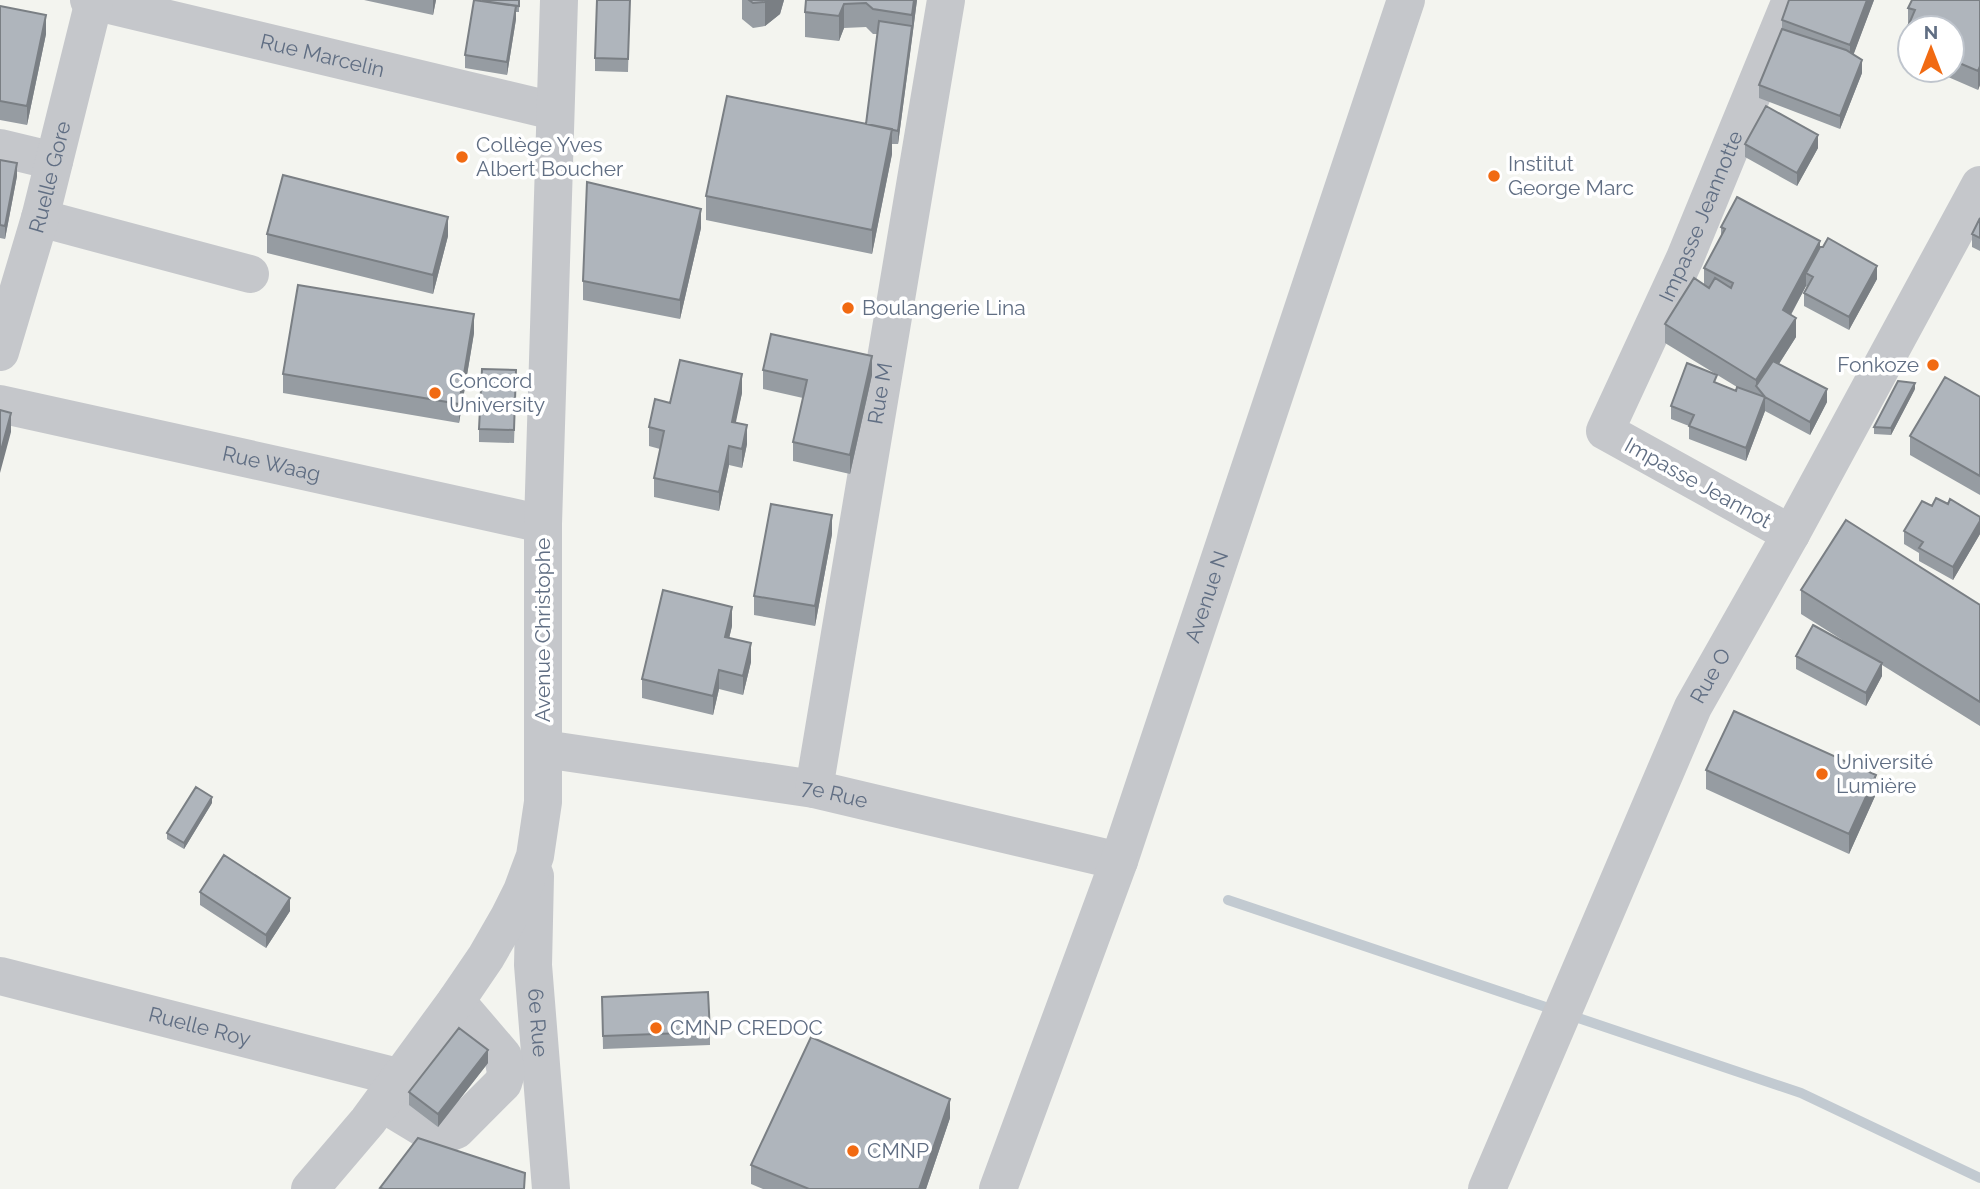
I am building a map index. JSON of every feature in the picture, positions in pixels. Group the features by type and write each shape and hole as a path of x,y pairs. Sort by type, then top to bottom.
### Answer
{"street":[{"name":"Avenue Christophe","path":"310,1189 392,1090 486,957 522,891 535,856 543,802 543,524 559,0"},
{"name":"Rue M","path":"814,789 946,0"},
{"name":"Avenue N","path":"998,1189 1119,861 1406,0"},
{"name":"Impasse Jeannotte","path":"1605,431 1685,258 1791,0"},
{"name":"Rue Marcelin","path":"91,1 554,111"},
{"name":"Ruelle Gore","path":"0,352 40,218 91,1"},
{"path":"0,148 54,161"},
{"name":"Rue O","path":"1487,1189 1693,707 1791,534 1980,185"},
{"path":"40,218 250,274"},
{"name":"Rue Waag","path":"0,404 543,524"},
{"name":"Impasse Jeannot","path":"1605,431 1791,534"},
{"name":"7e Rue","path":"544,749 814,789 1119,861"},
{"name":"6e Rue","path":"535,856 533,965 551,1189"},
{"name":"Ruelle Roy","path":"0,976 392,1090 430,1132 443,1135 456,1130 503,1083 506,1073 503,1056 456,1001"}],"building":[{"path":"474,0 516,6 507,62 465,55"},
{"path":"519,0 519,6 483,1"},
{"path":"597,0 630,0 628,59 595,58"},
{"path":"749,0 767,0 753,3"},
{"path":"806,0 914,0 912,15 873,9 866,3 844,4 839,16 805,12"},
{"path":"1789,0 1867,0 1850,45 1782,20"},
{"path":"1912,0 1980,0 1978,71 1966,66 1966,14 1913,14 1915,10 1908,8"},
{"path":"0,6 46,15 27,106 0,101"},
{"path":"879,21 912,26 898,131 866,124"},
{"path":"1782,29 1846,50 1862,60 1840,116 1759,85"},
{"path":"727,96 892,129 872,230 706,196"},
{"path":"1766,106 1818,135 1797,173 1745,144"},
{"path":"0,160 17,163 5,226 0,225"},
{"path":"283,175 448,217 433,275 267,234"},
{"path":"587,182 701,209 680,300 583,281"},
{"path":"1737,197 1820,241 1783,310 1796,318 1756,380 1665,324 1694,278 1709,288 1715,278 1731,288 1733,283 1704,268 1725,229 1721,227"},
{"path":"1980,218 1980,238 1972,234"},
{"path":"1828,238 1877,266 1849,317 1804,293 1813,277 1806,273"},
{"path":"298,285 474,314 459,404 283,374"},
{"path":"771,334 872,356 850,455 793,442 807,380 763,370"},
{"path":"680,360 742,374 732,422 747,425 742,449 729,446 719,492 654,478 664,431 649,427 655,399 670,403"},
{"path":"1773,361 1827,389 1810,422 1765,397 1756,386"},
{"path":"1687,363 1717,375 1714,382 1736,391 1737,387 1765,397 1746,448 1689,426 1694,415 1671,406"},
{"path":"482,369 516,370 514,430 479,429"},
{"path":"1945,377 1980,397 1980,476 1910,436"},
{"path":"1898,381 1915,383 1891,428 1874,427"},
{"path":"0,410 11,413 0,454"},
{"path":"1936,498 1948,504 1950,499 1980,517 1953,567 1919,548 1923,542 1904,531 1922,501 1932,506"},
{"path":"771,504 832,515 815,606 754,596"},
{"path":"1846,520 1980,605 1980,702 1801,590"},
{"path":"663,590 732,607 725,637 751,643 743,676 719,670 713,696 642,679"},
{"path":"1813,625 1882,663 1866,693 1796,656"},
{"path":"1734,711 1876,775 1849,834 1706,770"},
{"path":"196,787 212,797 184,843 167,833"},
{"path":"224,855 290,898 266,935 200,892"},
{"name":"CMNP CREDOC","path":"708,992 710,1032 603,1036 602,997"},
{"path":"459,1028 488,1050 438,1114 409,1092"},
{"name":"CMNP","path":"811,1037 950,1099 919,1189 809,1189 751,1165"},
{"path":"418,1138 525,1173 524,1189 380,1188"}],"waterway":[{"path":"1228,900 1801,1093 1980,1178"}],"place":[{"name":"Collège Yves Albert Boucher","path":"462,157"},
{"name":"Institut George Marc","path":"1494,176"},
{"name":"Boulangerie Lina","path":"848,308"},
{"name":"Fonkoze","path":"1933,365"},
{"name":"Concord University","path":"435,393"},
{"name":"Université Lumière","path":"1822,774"},
{"name":"CMNP CREDOC","path":"656,1028"},
{"name":"CMNP","path":"853,1151"}]}
